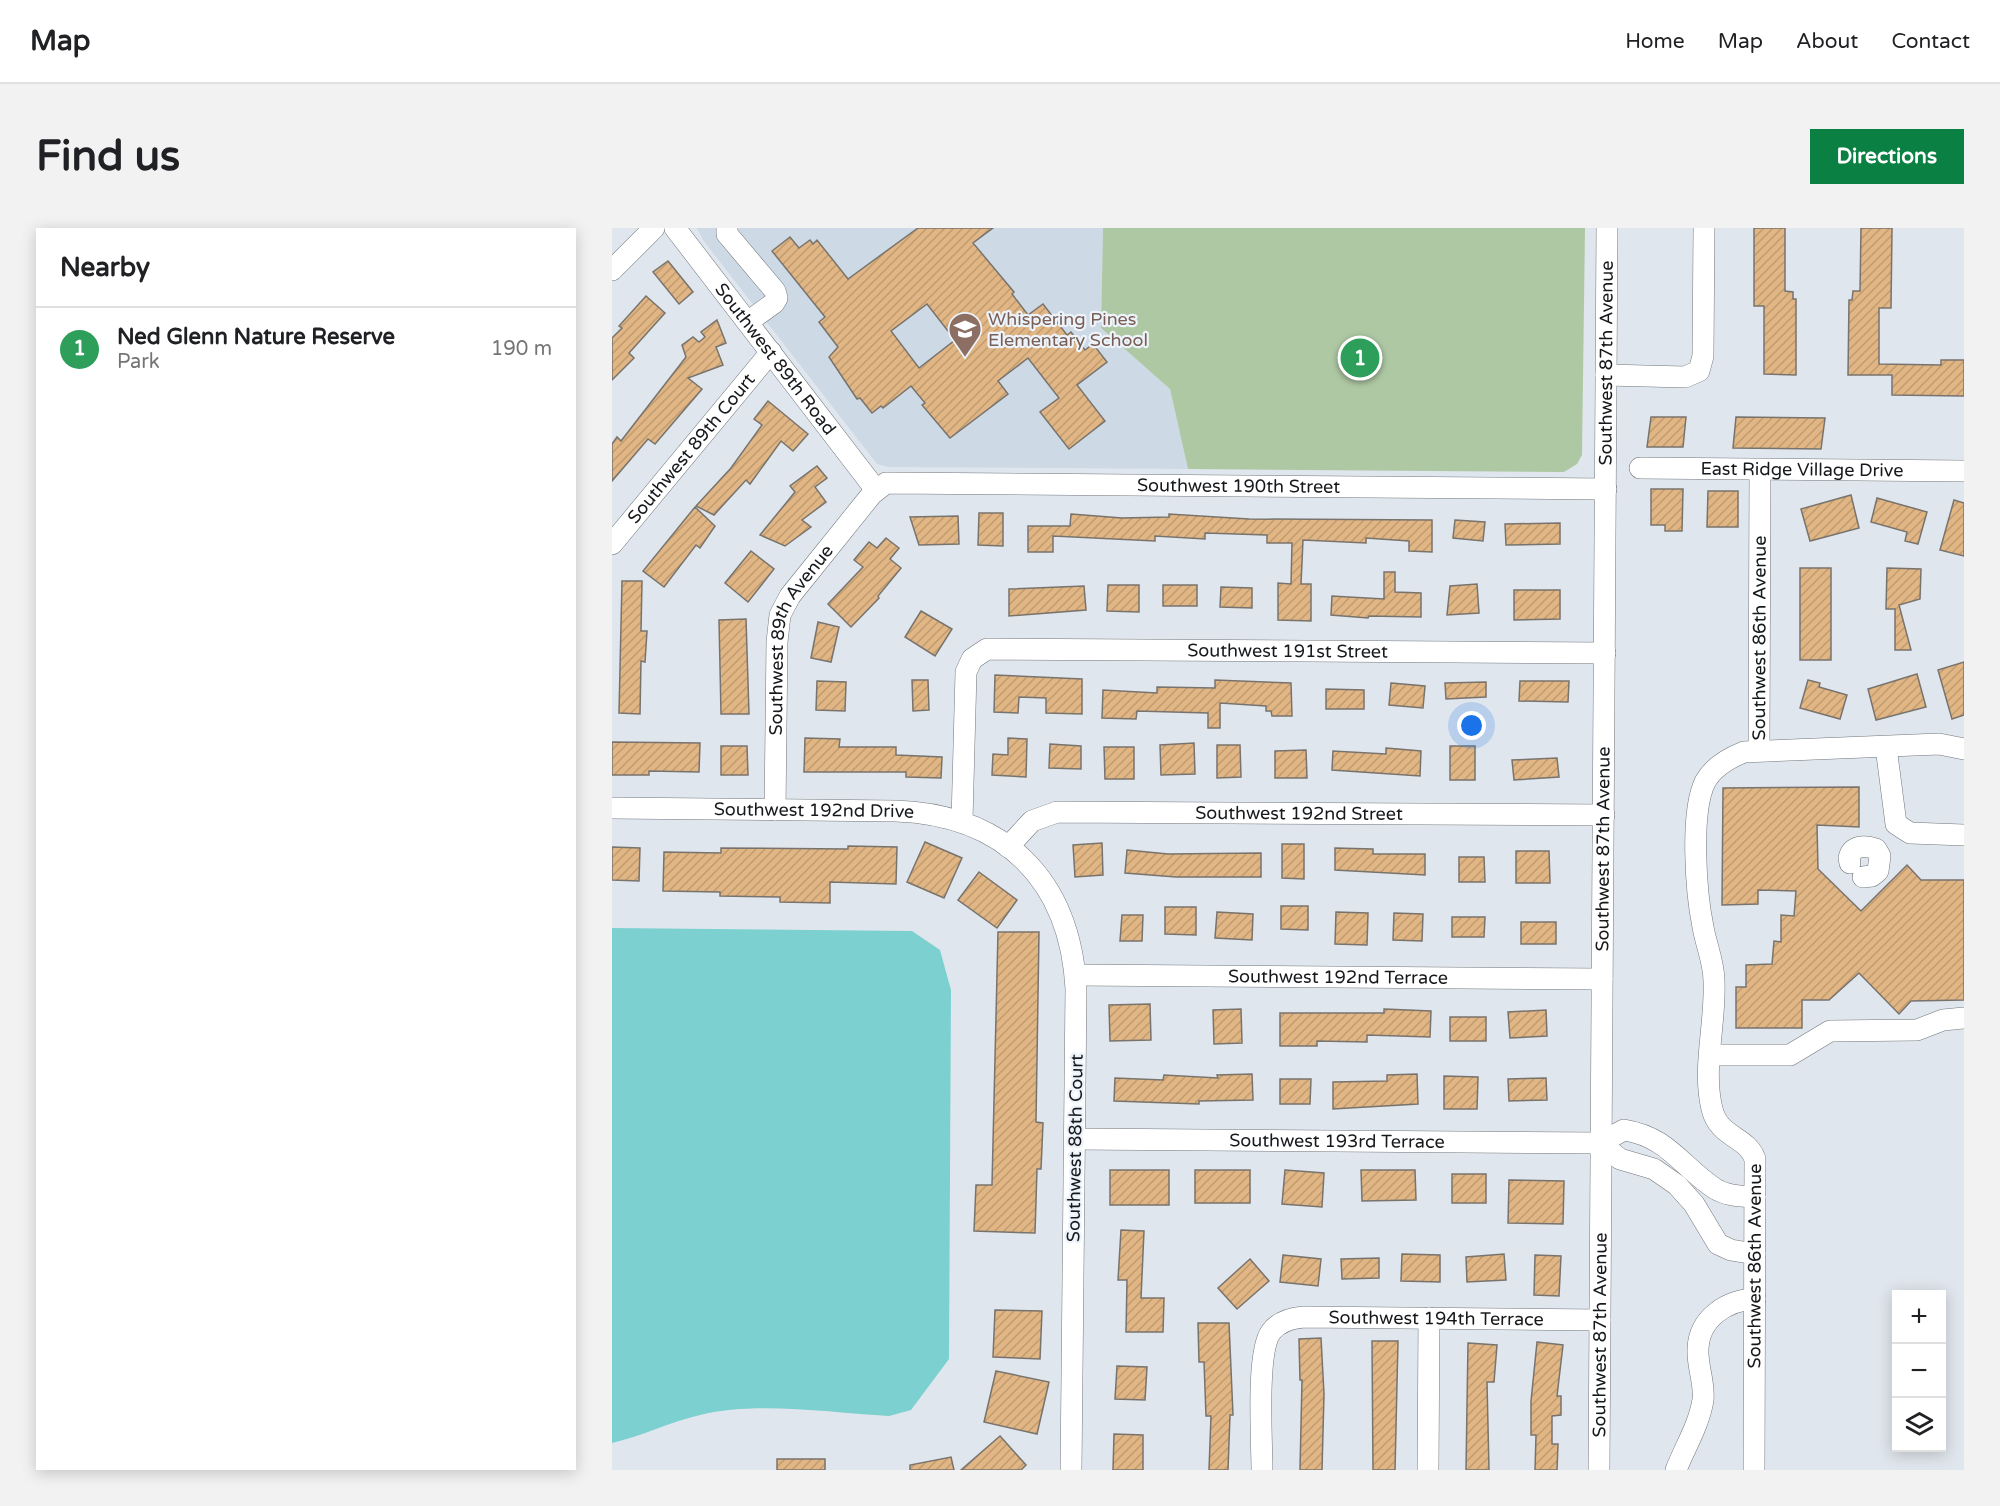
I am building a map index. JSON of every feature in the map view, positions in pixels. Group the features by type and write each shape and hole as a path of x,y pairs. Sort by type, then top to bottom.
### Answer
{"street":[{"path":"612,270 654,228"},
{"name":"Southwest 89th Road","path":"675,228 749,321 876,490"},
{"path":"727,228 727,234 775,291 777,298 774,303 749,321"},
{"name":"Southwest 87th Avenue","path":"1599,1470 1608,228"},
{"path":"1606,375 1684,377 1699,371 1703,356 1704,228"},
{"name":"Southwest 89th Court","path":"612,544 771,352"},
{"name":"East Ridge Village Drive","path":"1640,468 1964,471"},
{"name":"Southwest 86th Avenue","path":"1754,1470 1754,1155 1744,1144 1724,1131 1712,1109 1710,1055 1714,982 1698,896 1699,800 1706,781 1718,766 1734,756 1759,750 1760,470"},
{"name":"Southwest 190th Street","path":"876,490 893,482 1606,489"},
{"name":"Southwest 89th Avenue","path":"774,810 777,642 780,615 790,596 876,490"},
{"name":"Southwest 191st Street","path":"962,821 966,677 972,659 980,651 994,648 1605,652"},
{"path":"1759,750 1939,744 1964,749"},
{"path":"1886,747 1894,817 1899,827 1916,834 1964,835"},
{"name":"Southwest 192nd Drive","path":"612,808 915,812 962,821 981,829 1008,847"},
{"name":"Southwest 192nd Street","path":"1008,847 1032,821 1057,812 1604,815"},
{"path":"1856,870 1872,876 1878,871 1880,856 1876,849 1899,827"},
{"name":"Southwest 88th Court","path":"1008,847 1037,876 1056,905 1072,949 1076,975 1071,1470"},
{"name":"Southwest 192nd Terrace","path":"1076,975 1602,979"},
{"path":"1710,1055 1790,1055 1830,1031 1917,1030 1943,1020 1964,1018"},
{"path":"1755,1197 1734,1195 1714,1188 1667,1147 1650,1137 1624,1130 1600,1143 1620,1159 1654,1169 1677,1185 1689,1198 1718,1244 1731,1250 1755,1254"},
{"name":"Southwest 193rd Terrace","path":"1075,1139 1600,1143"},
{"path":"1654,1169 1667,1147"},
{"path":"1689,1198 1706,1180"},
{"path":"1676,1470 1690,1439 1703,1398 1697,1350 1706,1325 1717,1312 1732,1302 1755,1299"},
{"name":"Southwest 194th Terrace","path":"1262,1470 1264,1351 1268,1337 1276,1327 1288,1320 1304,1317 1600,1320"},
{"path":"1428,1470 1429,1318"}],"shaded area":[{"name":"Whispering Pines Elementary School","path":"697,228 1103,228 1101,328 1170,389 1188,469 888,467 877,464 703,240"}],"green space":[{"path":"1103,228 1585,228 1582,455 1577,464 1564,472 1188,469 1170,389 1101,328"}],"water":[{"path":"612,928 912,931 940,950 951,990 949,1359 911,1410 889,1416 770,1408 722,1411 689,1418 612,1443"}],"building":[{"path":"918,228 993,228 973,243 1014,292 1012,294 1028,315 1043,304 1067,335 1071,332 1085,350 1093,344 1107,362 1077,385 1105,421 1069,449 1040,412 1059,398 1028,358 998,381 1008,394 950,438 922,405 925,403 911,386 883,408 881,406 872,413 860,398 857,399 829,357 838,347 819,322 825,317 772,251 790,237 799,248 810,240 813,244 817,240 848,279","holes":["927,304 955,340 919,368 891,331"]},
{"path":"1754,228 1785,228 1785,291 1793,292 1793,299 1796,299 1796,375 1764,374 1764,306 1754,306"},
{"path":"1861,228 1892,228 1891,308 1879,308 1879,364 1941,365 1941,360 1964,360 1964,396 1892,395 1892,375 1848,375 1849,300 1852,300 1853,291 1860,291"},
{"path":"668,261 693,292 679,304 653,272"},
{"path":"646,296 665,313 629,353 634,358 612,380 612,338 622,328 619,326"},
{"path":"717,320 726,343 716,347 723,365 688,378 702,389 655,444 648,439 612,481 612,444 617,437 621,441 686,357 682,345 693,337 699,342 705,337 701,332"},
{"path":"768,401 808,434 793,451 781,441 750,484 746,480 714,515 696,506 731,468 762,425 754,419"},
{"path":"1651,417 1686,417 1683,447 1647,447"},
{"path":"1736,417 1825,418 1821,449 1733,448"},
{"path":"817,466 827,478 815,487 826,502 802,520 811,527 785,546 760,535 795,492 790,486"},
{"path":"1651,489 1683,489 1682,531 1665,531 1665,525 1651,525"},
{"path":"1708,491 1738,491 1738,527 1707,527"},
{"path":"1851,495 1859,528 1810,541 1801,509"},
{"path":"1877,498 1927,512 1918,544 1905,541 1907,532 1871,522"},
{"path":"1954,500 1964,503 1964,556 1940,550"},
{"path":"695,507 715,526 700,548 696,545 664,587 643,571"},
{"path":"979,513 1003,513 1003,546 978,545"},
{"path":"1071,514 1122,518 1169,517 1169,514 1249,519 1432,520 1432,552 1409,551 1409,541 1366,538 1366,543 1303,540 1301,584 1311,584 1311,621 1278,620 1278,583 1291,584 1292,543 1267,543 1267,535 1205,533 1205,539 1155,536 1155,541 1053,536 1053,552 1028,552 1028,526 1070,526"},
{"path":"958,516 959,544 919,545 910,517"},
{"path":"1455,520 1485,522 1483,541 1453,538"},
{"path":"1560,523 1560,544 1506,545 1505,524"},
{"path":"886,538 899,548 890,559 901,568 878,596 879,598 851,627 828,604 863,567 854,560 869,542 877,548"},
{"path":"751,551 774,569 748,602 725,583"},
{"path":"1800,568 1831,568 1831,660 1800,660"},
{"path":"1887,568 1921,569 1920,599 1899,605 1911,650 1895,650 1895,609 1886,609"},
{"path":"1384,572 1395,572 1395,592 1421,593 1421,617 1369,616 1368,618 1331,615 1332,596 1384,599"},
{"path":"622,581 642,581 641,631 647,631 645,662 641,661 640,714 619,713"},
{"path":"1477,584 1479,613 1447,615 1450,586"},
{"path":"1108,585 1139,585 1139,612 1107,611"},
{"path":"1163,585 1197,585 1197,606 1163,606"},
{"path":"1084,586 1086,610 1009,616 1009,589"},
{"path":"1221,587 1252,588 1252,608 1220,607"},
{"path":"1514,590 1560,590 1560,619 1514,620"},
{"path":"921,611 952,629 935,656 905,637"},
{"path":"746,619 749,714 721,714 719,620"},
{"path":"818,622 839,627 831,662 811,658"},
{"path":"1964,662 1964,715 1952,719 1938,670"},
{"path":"1917,674 1926,707 1876,720 1868,689"},
{"path":"995,675 1082,679 1082,714 1046,713 1046,698 1019,697 1018,713 994,712"},
{"path":"912,680 928,680 929,710 913,711"},
{"path":"1215,680 1291,683 1292,716 1272,716 1271,711 1266,711 1266,706 1220,703 1220,728 1208,728 1208,713 1137,711 1136,719 1102,718 1103,690 1157,693 1157,687 1215,688"},
{"path":"1808,680 1820,683 1819,687 1847,695 1840,719 1800,708"},
{"path":"817,681 846,682 845,711 816,710"},
{"path":"1520,681 1569,681 1568,702 1519,701"},
{"path":"1486,682 1486,697 1446,699 1445,683"},
{"path":"1391,683 1425,686 1423,708 1389,705"},
{"path":"1326,689 1364,690 1364,709 1326,709"},
{"path":"805,738 840,739 839,747 896,747 896,755 942,757 941,778 906,777 906,772 804,772"},
{"path":"1008,738 1027,739 1026,777 992,775 993,754 1008,755"},
{"path":"612,742 700,743 699,772 649,771 649,775 612,775"},
{"path":"1194,743 1195,774 1161,775 1160,745"},
{"path":"1050,744 1081,746 1081,769 1049,768"},
{"path":"1217,745 1240,745 1241,777 1217,778"},
{"path":"721,746 747,746 748,775 721,775"},
{"path":"1450,746 1475,746 1475,780 1450,780"},
{"path":"1104,747 1134,747 1134,779 1105,779"},
{"path":"1386,748 1421,751 1420,776 1332,770 1333,751 1386,754"},
{"path":"1306,750 1307,778 1275,778 1275,751"},
{"path":"1557,758 1559,777 1514,780 1512,760"},
{"path":"1859,787 1859,827 1817,825 1818,869 1861,911 1907,865 1921,880 1964,880 1964,1000 1911,1001 1899,1014 1859,973 1829,1000 1802,1000 1802,1028 1736,1028 1736,987 1746,987 1746,965 1772,964 1774,941 1781,942 1781,915 1794,916 1796,891 1758,890 1758,904 1722,905 1723,788"},
{"path":"925,842 962,858 944,898 907,882"},
{"path":"1102,843 1103,875 1075,877 1073,845"},
{"path":"1282,844 1304,844 1304,879 1282,878"},
{"path":"848,846 897,847 896,884 830,882 830,903 780,902 780,897 720,896 720,892 663,891 664,852 721,853 721,848 848,849"},
{"path":"612,847 640,848 639,881 612,880"},
{"path":"1335,848 1373,849 1373,854 1425,854 1425,875 1335,870"},
{"path":"1127,850 1168,854 1261,853 1261,877 1176,877 1125,873"},
{"path":"1516,851 1549,851 1550,883 1516,883"},
{"path":"1459,857 1484,857 1485,882 1459,882"},
{"path":"979,872 1017,900 997,928 958,900"},
{"path":"1281,906 1308,906 1308,930 1281,929"},
{"path":"1165,907 1196,907 1196,935 1165,934"},
{"path":"1217,912 1253,914 1252,940 1215,938"},
{"path":"1336,912 1368,913 1367,945 1335,944"},
{"path":"1394,913 1423,914 1422,941 1393,940"},
{"path":"1122,915 1143,915 1142,941 1120,941"},
{"path":"1452,917 1485,917 1484,937 1452,937"},
{"path":"1521,922 1556,922 1556,944 1521,944"},
{"path":"998,932 1039,932 1036,1122 1043,1123 1041,1169 1037,1169 1035,1233 974,1231 976,1185 992,1185"},
{"path":"1150,1004 1151,1040 1110,1041 1109,1005"},
{"path":"1241,1009 1242,1043 1214,1044 1213,1010"},
{"path":"1384,1009 1431,1011 1430,1037 1367,1035 1367,1042 1317,1041 1317,1046 1280,1046 1280,1013 1384,1013"},
{"path":"1546,1010 1547,1036 1510,1038 1508,1012"},
{"path":"1450,1017 1486,1017 1486,1041 1450,1041"},
{"path":"1252,1074 1253,1100 1199,1101 1199,1104 1114,1101 1115,1078 1163,1080 1164,1075 1218,1078 1217,1075"},
{"path":"1417,1074 1418,1104 1333,1109 1333,1082 1387,1081 1387,1075"},
{"path":"1444,1076 1478,1077 1477,1109 1444,1109"},
{"path":"1546,1078 1547,1100 1509,1101 1508,1079"},
{"path":"1280,1079 1311,1079 1310,1104 1280,1104"},
{"path":"1110,1170 1169,1170 1169,1205 1110,1205"},
{"path":"1195,1170 1250,1170 1250,1203 1195,1203"},
{"path":"1285,1170 1324,1173 1322,1207 1282,1204"},
{"path":"1361,1170 1415,1170 1416,1200 1362,1201"},
{"path":"1452,1174 1486,1174 1486,1203 1452,1203"},
{"path":"1509,1180 1564,1181 1563,1224 1508,1223"},
{"path":"1121,1230 1144,1231 1141,1298 1164,1298 1163,1332 1126,1332 1127,1280 1118,1280"},
{"path":"1402,1254 1440,1255 1440,1282 1401,1281"},
{"path":"1504,1254 1506,1280 1467,1282 1466,1257"},
{"path":"1283,1255 1321,1259 1318,1286 1280,1282"},
{"path":"1535,1255 1561,1256 1559,1296 1534,1295"},
{"path":"1379,1258 1379,1278 1342,1279 1341,1259"},
{"path":"1250,1259 1269,1281 1237,1309 1218,1288"},
{"path":"995,1310 1042,1311 1040,1359 993,1357"},
{"path":"1198,1323 1229,1323 1233,1415 1230,1415 1228,1470 1209,1470 1211,1416 1206,1416 1204,1362 1199,1362"},
{"path":"1321,1338 1324,1394 1322,1470 1300,1470 1302,1380 1300,1380 1299,1339"},
{"path":"1372,1341 1398,1341 1395,1470 1373,1470"},
{"path":"1537,1342 1563,1345 1557,1396 1561,1396 1561,1415 1552,1416 1552,1444 1558,1444 1557,1470 1535,1470 1536,1435 1531,1435 1531,1401"},
{"path":"1468,1343 1497,1345 1494,1382 1487,1382 1489,1470 1466,1470"},
{"path":"1117,1366 1147,1367 1145,1400 1115,1399"},
{"path":"996,1371 1049,1382 1037,1434 984,1422"},
{"path":"1114,1434 1143,1435 1143,1470 1113,1470"},
{"path":"1000,1436 1026,1465 1021,1470 961,1470"},
{"path":"951,1457 954,1470 910,1470 910,1465"},
{"path":"777,1459 825,1459 825,1470 777,1470"}],"place":[{"name":"Whispering Pines Elementary School","path":"965,358"},
{"name":"Ned Glenn Nature Reserve","path":"1360,358"}]}
